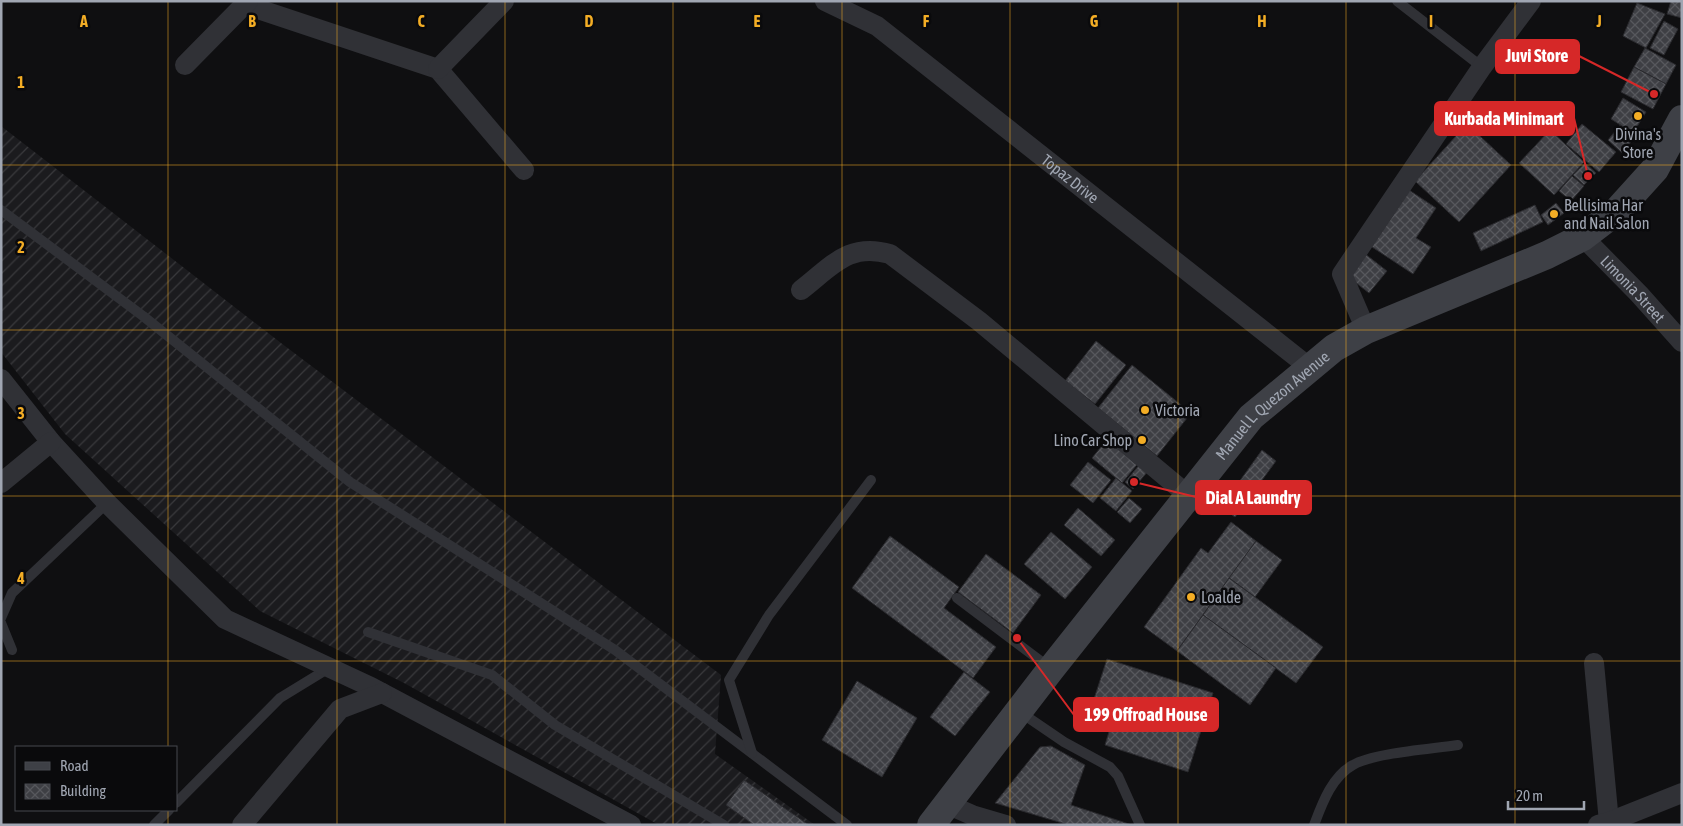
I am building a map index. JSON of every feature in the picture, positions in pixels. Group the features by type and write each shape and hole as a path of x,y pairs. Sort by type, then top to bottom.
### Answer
{"main road":[{"name":"Manuel L. Quezon Avenue","path":"939,814 1051,669 1251,417 1334,348 1366,330 1547,255 1582,237 1617,211 1655,169 1682,119"}],"street":[{"path":"438,69 504,1"},
{"name":"Topaz Drive","path":"825,1 877,26 1309,367"},
{"path":"1366,330 1342,274 1482,66 1531,1"},
{"path":"185,65 247,3 438,69 524,170"},
{"name":"Limonia Street","path":"1582,237 1639,294 1682,342"},
{"path":"801,290 847,254 862,249 876,249 890,254 979,321 1189,496"},
{"path":"1,379 51,442 225,619 382,693 630,825"},
{"path":"1,483 51,442"},
{"path":"1594,663 1604,824 1682,793"},
{"path":"242,825 340,708 382,693"},
{"path":"939,814 972,815 1006,825"}],"lane":[{"path":"1397,1 1482,66"},
{"path":"1,210 143,316 350,482 615,650 847,825"},
{"path":"752,753 729,680 768,615 871,480"},
{"path":"1,618 12,593 108,502"},
{"path":"957,598 1051,669"},
{"path":"1,624 12,650"},
{"path":"368,632 492,675 554,725 724,825"},
{"path":"178,801 280,698 329,668"},
{"path":"1018,711 1064,742 1110,767 1118,776 1140,825"},
{"path":"1314,825 1323,800 1339,777 1352,765 1370,759 1458,745"},
{"path":"154,825 168,811"}],"shaded area":[{"path":"1,126 281,343 721,675 715,754 815,825 659,825 404,683 260,611 65,434 1,352"}],"building":[{"path":"1671,1 1682,1 1682,18 1667,14"},
{"path":"1637,3 1665,14 1646,48 1623,36"},
{"path":"1664,21 1678,29 1664,55 1650,48"},
{"path":"1645,48 1676,65 1666,84 1634,67"},
{"path":"1634,67 1666,84 1653,109 1621,92"},
{"path":"1623,98 1646,112 1633,133 1611,119"},
{"path":"1467,124 1511,165 1459,222 1415,181"},
{"path":"1582,124 1616,152 1599,172 1566,144"},
{"path":"1620,125 1635,137 1622,153 1608,140"},
{"path":"1550,130 1584,162 1554,195 1519,163"},
{"path":"1585,163 1596,173 1584,185 1573,175"},
{"path":"1572,176 1584,186 1571,201 1559,191"},
{"path":"1406,188 1436,208 1416,238 1431,247 1413,274 1369,245"},
{"path":"1556,203 1564,213 1548,225 1541,215"},
{"path":"1535,205 1543,222 1481,251 1473,233"},
{"path":"1364,253 1387,271 1369,293 1346,275"},
{"path":"1096,341 1126,365 1095,404 1065,381"},
{"name":"Victoria","path":"1132,365 1191,413 1157,456 1098,408"},
{"path":"1110,436 1140,461 1122,483 1092,458"},
{"path":"1262,450 1276,461 1235,517 1221,507"},
{"path":"1088,462 1111,480 1093,503 1070,485"},
{"path":"1140,464 1148,471 1133,489 1125,482"},
{"path":"1116,478 1132,491 1116,511 1100,498"},
{"path":"1129,498 1142,509 1130,523 1117,512"},
{"path":"1078,508 1115,540 1101,556 1064,525"},
{"name":"Loalde","path":"1231,522 1256,541 1177,651 1144,627 1201,548 1208,553"},
{"path":"1051,532 1092,567 1065,599 1024,564"},
{"path":"890,536 959,587 944,608 996,647 973,678 852,588"},
{"path":"1256,541 1282,560 1255,597 1229,578"},
{"path":"986,554 1041,595 1013,633 958,592"},
{"path":"1229,578 1323,647 1296,683 1203,615"},
{"path":"1203,615 1276,668 1250,705 1177,651"},
{"path":"1107,659 1213,693 1188,772 1105,745 1116,709 1093,702"},
{"path":"964,672 990,692 955,736 930,717"},
{"path":"857,681 917,718 882,777 822,740"},
{"path":"1051,746 1085,765 1071,805 1132,825 1069,825 995,803 1040,747"},
{"path":"744,780 809,825 754,825 726,805"}],"place":[{"name":"Juvi Store","path":"1654,94"},
{"name":"Divina's Store","path":"1638,116"},
{"name":"Kurbada Minimart","path":"1588,176"},
{"name":"Bellisima Har and Nail Salon","path":"1554,214"},
{"name":"Victoria","path":"1145,410"},
{"name":"Lino Car Shop","path":"1142,440"},
{"name":"Dial A Laundry","path":"1134,482"},
{"name":"Loalde","path":"1191,597"},
{"name":"199 Offroad House","path":"1017,638"}]}
